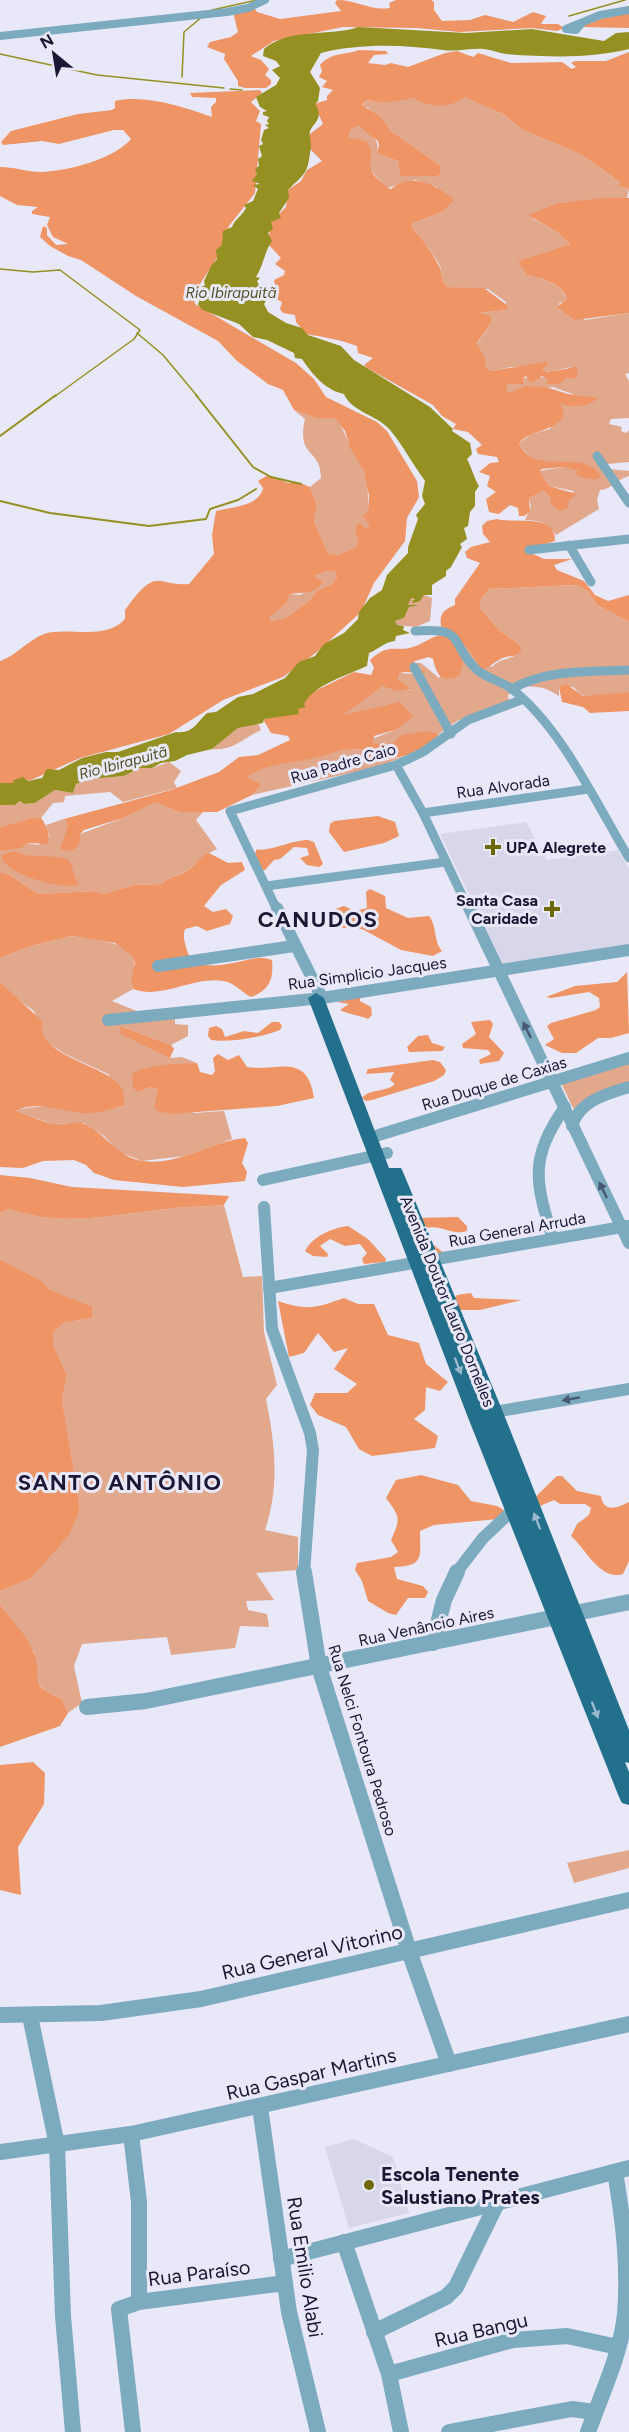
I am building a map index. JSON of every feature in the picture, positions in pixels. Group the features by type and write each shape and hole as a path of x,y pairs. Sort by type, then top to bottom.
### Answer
{"main road":[{"name":"Avenida Doutor Lauro Dornelles","path":"318,995 425,1261 494,1412 541,1553 592,1681"},
{"name":"Avenida Doutor Lauro Dornelles","path":"425,1261 476,1415 514,1508 541,1553"},
{"path":"592,1681 629,1755"},
{"path":"592,1681 629,1797"}],"street":[{"path":"0,36 227,12 248,8 265,0"},
{"path":"581,24 600,15 629,10"},
{"path":"597,456 629,503"},
{"path":"529,549 629,539"},
{"path":"570,545 591,582"},
{"path":"415,631 447,631 454,635 475,668 486,677 512,689 552,730 629,858"},
{"path":"414,667 451,734"},
{"path":"512,689 529,681 553,676 629,670"},
{"name":"Rua Padre Caio","path":"230,811 396,765 423,753 468,720 521,700"},
{"path":"396,765 423,813 565,1107 572,1126 625,1227 629,1243"},
{"name":"Rua Alvorada","path":"423,813 588,789"},
{"name":"Avenida Doutor Lauro Dornelles","path":"230,811 318,995"},
{"path":"614,832 629,830"},
{"path":"266,886 445,862"},
{"path":"158,966 294,946"},
{"name":"Rua Simplicio Jacques","path":"108,1020 318,995 629,950"},
{"name":"Rua Duque de Caxias","path":"375,1137 629,1058"},
{"path":"572,1126 575,1116 594,1100 629,1088"},
{"path":"553,1239 538,1188 536,1172 542,1142 565,1107"},
{"path":"263,1180 382,1154"},
{"name":"Rua Nelci Fontoura Pedroso","path":"264,1207 272,1329 310,1433 313,1450 304,1579 319,1667 409,1951 449,2064"},
{"name":"Rua General Arruda","path":"270,1288 625,1227"},
{"path":"476,1415 629,1389"},
{"path":"433,1643 445,1594 465,1556 482,1535 514,1508"},
{"name":"Rua Venâncio Aires","path":"87,1707 146,1701 629,1602"},
{"name":"Rua General Vitorino","path":"0,2015 101,2013 201,1999 629,1900"},
{"path":"30,2016 57,2145 63,2316 73,2432"},
{"name":"Rua Gaspar Martins","path":"0,2152 131,2134 629,2024"},
{"name":"Rua Emilio Alabi","path":"260,2107 285,2283 305,2391 318,2432"},
{"path":"131,2134 139,2202 139,2302"},
{"path":"281,2259 622,2170 626,2235 625,2315 618,2347 588,2432"},
{"path":"374,2332 446,2297 456,2287 497,2203"},
{"path":"344,2242 389,2374 401,2432"},
{"name":"Rua Paraíso","path":"133,2432 119,2309 139,2302 285,2283"},
{"name":"Rua Bangu","path":"389,2374 513,2340 567,2336 618,2347"},
{"path":"449,2432 572,2409 595,2412"}],"shaded area":[{"path":"337,0 383,9 390,8 389,3 396,0 431,0 434,2 434,10 442,21 470,20 485,15 513,22 533,12 546,16 541,24 558,24 564,28 557,31 532,28 460,32 416,28 343,27 274,41 251,56 261,60 269,69 265,75 271,80 271,84 266,88 238,86 238,81 224,59 225,54 207,47 210,42 231,37 238,32 233,12 255,9 257,12 280,19 341,11 335,3"},
{"path":"629,13 629,28 581,27 592,21"},
{"path":"359,50 386,51 388,54 374,55 368,63 385,65 391,63 408,67 445,53 457,51 473,57 478,53 511,63 562,62 572,69 576,67 571,63 575,61 606,61 629,52 629,189 619,186 620,182 580,154 521,129 503,114 465,97 445,105 431,105 414,98 381,103 367,100 362,105 382,118 391,131 441,166 440,175 437,176 400,176 398,161 376,153 379,146 378,141 358,126 350,130 349,138 366,141 371,149 372,172 387,187 391,189 407,181 423,182 439,189 454,200 442,212 413,223 412,227 440,267 447,287 484,288 507,305 507,310 479,313 491,316 491,323 477,343 486,360 485,365 491,371 545,362 549,363 542,369 548,372 576,367 578,374 576,378 566,378 560,384 546,384 548,379 542,376 531,383 526,376 523,378 524,384 506,384 507,390 511,392 526,386 546,387 568,394 598,398 580,406 561,404 564,416 559,421 519,443 527,454 536,459 584,464 594,468 601,477 584,478 575,474 579,471 563,467 542,469 540,471 549,486 577,494 569,500 568,508 560,511 551,504 551,499 544,491 529,498 530,512 524,516 519,516 518,508 510,505 499,514 489,512 486,499 496,492 487,486 490,476 479,472 490,463 499,462 497,457 478,454 476,449 482,445 468,432 453,429 456,424 442,416 433,405 367,368 364,365 373,358 358,353 357,346 306,334 296,322 295,315 283,313 280,309 282,302 270,296 270,290 275,286 274,280 284,275 285,271 275,264 281,258 268,244 271,222 286,207 288,190 301,181 307,170 322,161 309,148 310,134 323,124 314,104 327,100 327,96 333,90 322,87 327,81 319,77 322,71 320,65 334,56"},
{"path":"260,90 262,93 251,102 260,111 256,121 261,124 255,193 229,226 220,253 200,284 194,300 195,304 296,363 314,379 326,397 377,422 387,431 417,481 419,497 407,518 405,541 374,583 361,612 317,652 283,677 223,700 169,734 80,758 31,780 0,785 0,661 45,634 62,631 100,631 118,625 125,619 125,610 140,591 150,583 161,581 189,584 214,554 212,535 216,511 250,503 256,499 263,488 258,481 268,475 288,483 298,482 310,487 317,505 314,521 328,553 338,555 356,547 357,525 360,523 365,528 370,526 363,516 368,512 369,496 364,471 350,448 345,431 335,418 316,418 294,410 283,390 268,384 237,361 218,341 136,296 81,260 50,246 40,237 43,226 47,228 47,235 56,245 68,244 53,237 47,225 50,217 32,214 32,211 38,207 17,205 0,196 0,167 41,172 64,169 102,158 131,139 123,130 114,130 59,144 42,141 3,145 1,142 11,131 78,114 112,110 115,108 115,101 127,99 151,100 212,117 211,107 216,102 216,98 192,97 190,93","holes":["326,571 334,571 337,577 332,584 317,590 309,601 285,618 271,622 270,617 287,603 290,594 316,589 323,582 315,576"]},
{"path":"464,96 503,114 521,129 580,154 620,182 622,187 629,189 627,198 559,203 532,218 558,233 570,244 519,261 527,275 557,286 565,294 567,300 558,304 585,320 629,313 629,373 625,374 629,381 629,418 611,419 609,424 622,427 621,431 626,433 629,430 629,462 608,464 609,469 629,471 629,476 600,490 597,500 599,509 556,535 543,523 525,520 531,507 529,498 544,491 551,499 568,500 574,491 549,486 540,471 563,467 581,471 575,474 597,470 542,462 533,458 519,443 532,434 550,429 561,404 566,405 578,396 553,387 511,392 505,388 506,384 524,383 523,378 546,377 549,379 546,383 571,367 549,372 542,369 543,366 511,367 491,371 485,365 486,360 477,344 491,323 479,313 507,310 506,302 488,289 447,287 445,285 439,264 412,227 413,223 442,212 437,187 415,180 387,188 371,169 371,154 349,139 350,130 358,126 370,134 376,140 376,153 398,161 400,176 440,175 441,166 391,131 382,118 368,111 369,108 362,106 367,100 381,103 393,99"},
{"path":"603,198 629,198 629,313 575,320 557,307 567,299 561,289 545,280 527,275 518,261 570,244 558,233 528,215 559,203"},
{"path":"294,410 316,418 335,417 364,471 370,526 355,533 358,542 356,547 338,555 328,553 314,521 317,505 310,487 321,478 320,468 306,447 303,432 305,419"},
{"path":"497,519 533,521 549,526 555,541 534,548 533,554 544,559 572,559 554,565 557,570 584,581 595,595 608,601 629,595 629,622 597,605 588,591 576,585 489,589 481,599 480,608 499,630 521,646 521,652 481,669 464,644 441,626 441,618 445,610 455,605 455,599 480,563 467,558 465,552 471,547 490,542 483,534 482,526 487,521"},
{"path":"326,571 334,571 337,577 332,584 317,590 309,601 285,618 271,623 270,617 287,603 290,594 300,595 323,582 315,576"},
{"path":"576,585 588,591 597,605 629,622 629,692 585,696 573,687 559,687 559,696 540,687 521,688 508,695 509,701 457,721 439,734 422,734 382,745 373,743 372,739 395,730 387,705 343,716 383,686 411,690 398,679 400,673 416,674 413,663 421,663 439,678 456,641 427,631 441,626 492,667 521,652 521,646 499,630 480,608 481,599 489,589"},
{"path":"424,595 432,598 430,621 416,627 397,625 395,621 404,618 409,607 419,605 408,605 409,599 415,597 412,601"},
{"path":"443,635 456,641 463,663 459,676 448,679 441,677 433,659 429,657 415,661 412,667 426,671 400,673 398,679 412,689 396,691 383,686 343,715 400,702 413,717 395,730 374,736 373,743 390,746 402,735 427,731 439,734 426,747 395,758 375,759 367,757 363,750 352,749 274,765 246,777 259,783 260,787 252,795 217,812 180,812 155,802 123,818 84,830 80,834 79,845 72,851 60,849 68,826 64,819 171,790 219,772 239,757 258,755 290,740 288,736 271,733 263,719 299,713 297,709 313,692 354,672 371,675 374,668 370,660 383,651 409,648"},
{"path":"566,684 583,696 629,692 629,711 590,713 583,707 562,702 559,687"},
{"path":"258,723 261,730 238,743 226,748 212,749 238,728"},
{"path":"346,748 363,750 383,761 405,756 378,767 252,795 260,787 245,777 257,771 269,766"},
{"path":"169,762 181,771 174,782 177,788 123,802 110,792 65,796 64,802 53,803 41,818 31,818 0,827 0,805 15,805 20,801 24,804 35,803 55,790 73,793 76,784 90,779 124,776 140,768 152,768"},
{"path":"155,801 180,812 205,810 196,820 217,849 187,871 162,884 134,885 103,894 94,891 38,894 8,874 0,872 0,851 26,843 38,845 50,837 46,825 64,819 68,826 80,834 123,818"},
{"path":"378,816 395,822 399,836 384,843 344,852 329,832 330,824 334,821"},
{"path":"31,818 41,818 47,827 48,844 27,843 21,848 0,851 0,827"},
{"name":"Santa Casa Caridade","path":"526,822 547,860 618,850 629,869 629,945 502,964 440,834"},
{"path":"308,840 314,842 323,864 319,867 307,865 300,858 309,855 307,848 294,847 280,859 274,860 265,870 259,871 255,853 257,849"},
{"path":"14,851 27,855 69,860 79,885 50,883 15,871 2,859 2,855"},
{"path":"209,853 228,863 242,862 245,870 221,885 204,906 213,912 226,909 233,916 230,924 207,931 197,926 185,929 186,947 190,957 207,965 260,958 272,960 269,983 257,994 251,997 231,983 211,980 155,992 133,989 131,980 135,963 131,955 115,943 72,936 28,947 0,958 0,872 8,874 38,894 94,891 103,894 134,885 162,884 187,871"},
{"path":"370,889 385,896 386,908 408,918 429,916 442,951 433,956 401,950 362,929 343,928 336,921 335,909 344,906 355,911 367,908 366,892"},
{"path":"72,936 108,942 131,954 134,962 133,989 112,1001 154,1018 175,1016 175,1024 188,1025 188,1036 171,1045 120,1026 170,1058 182,1057 197,1063 149,1068 138,1092 151,1087 158,1089 159,1094 194,1113 224,1111 232,1139 185,1156 142,1161 119,1152 104,1136 84,1123 53,1124 15,1111 42,1107 98,1110 125,1105 108,1074 65,1054 45,1041 34,1011 9,993 0,982 0,958 28,947"},
{"path":"627,972 629,1033 611,1038 598,1038 576,1053 562,1053 545,1045 554,1039 547,1026 551,1023 600,1007 599,998 589,992 546,997 575,986 617,982"},
{"path":"0,982 42,1021 43,1033 60,1052 100,1071 121,1087 125,1105 88,1113 40,1106 16,1111 55,1124 87,1125 127,1156 143,1161 169,1160 245,1138 248,1143 242,1163 247,1172 245,1181 183,1187 114,1180 94,1173 86,1165 74,1160 43,1161 23,1168 0,1167"},
{"path":"360,997 360,1001 371,1007 372,1015 368,1019 340,1010 349,1004 337,1002"},
{"path":"490,1020 493,1024 489,1037 504,1053 499,1061 480,1064 479,1060 491,1054 488,1050 463,1048 462,1044 476,1034 471,1022"},
{"path":"272,1022 279,1022 282,1026 280,1030 236,1040 211,1040 208,1036 209,1028 216,1026 222,1029 225,1037 244,1031 258,1033"},
{"path":"120,1026 171,1045 174,1049 170,1058 121,1034"},
{"path":"428,1035 432,1043 445,1047 442,1051 409,1052 407,1047 418,1036"},
{"path":"218,1054 228,1060 239,1055 247,1067 298,1069 305,1074 310,1083 314,1098 277,1106 171,1114 157,1111 154,1107 158,1089 151,1087 138,1092 133,1088 132,1075 137,1071 153,1067 197,1063 200,1072 212,1075 215,1071 213,1058"},
{"path":"433,1060 440,1062 446,1070 444,1075 434,1081 372,1100 366,1101 362,1098 369,1093 387,1089 395,1084 390,1080 394,1072 366,1074 368,1069"},
{"path":"629,1061 629,1084 574,1110 561,1083"},
{"path":"0,1175 30,1178 72,1187 229,1196 224,1205 63,1219 9,1209 0,1213"},
{"path":"224,1205 243,1277 262,1276 264,1332 277,1385 266,1399 275,1465 273,1497 265,1530 298,1537 298,1570 256,1573 274,1600 246,1601 248,1610 267,1614 269,1627 240,1626 235,1648 171,1655 167,1637 82,1644 74,1666 82,1703 68,1713 62,1699 46,1692 37,1681 34,1652 0,1604 0,1591 30,1579 80,1510 62,1399 67,1375 53,1344 53,1333 62,1323 92,1318 50,1290 42,1281 0,1259 0,1213 9,1209 46,1217 80,1219"},
{"path":"458,1217 467,1226 467,1231 456,1232 437,1227 426,1228 425,1233 431,1243 444,1253 438,1256 426,1251 416,1218"},
{"path":"348,1226 368,1239 386,1259 385,1262 364,1264 362,1259 367,1253 360,1244 345,1246 330,1239 320,1246 328,1254 327,1257 313,1256 305,1251 313,1241 324,1234"},
{"path":"0,1259 42,1281 50,1290 92,1307 92,1318 63,1323 53,1333 53,1344 67,1375 62,1399 80,1509 69,1535 30,1579 0,1591"},
{"path":"471,1293 474,1298 522,1300 480,1310 456,1310 453,1300 457,1295"},
{"path":"344,1298 358,1304 374,1304 388,1335 419,1343 426,1364 448,1382 440,1391 426,1387 425,1410 414,1419 438,1436 435,1448 372,1456 359,1449 346,1427 318,1415 310,1405 315,1393 347,1393 357,1384 334,1369 348,1348 334,1352 318,1333 304,1353 289,1357 278,1301 311,1307"},
{"path":"421,1475 458,1485 471,1501 497,1506 504,1510 498,1519 434,1525 420,1531 419,1558 411,1565 394,1567 397,1579 423,1586 428,1592 425,1598 408,1598 396,1615 368,1601 362,1581 355,1570 357,1563 391,1557 398,1552 391,1540 398,1518 386,1498 396,1480"},
{"path":"557,1476 562,1476 577,1491 601,1496 602,1501 608,1507 612,1508 629,1502 629,1561 623,1574 607,1573 600,1568 571,1536 577,1524 589,1515 591,1508 585,1504 560,1504 554,1500 533,1509 526,1506"},
{"path":"0,1604 23,1633 33,1651 39,1684 43,1689 62,1699 68,1713 60,1726 0,1747"},
{"path":"33,1762 45,1773 44,1804 18,1847 21,1895 0,1890 0,1765"},
{"path":"629,1850 629,1868 574,1883 567,1863"},
{"name":"Escola Tenente Salustiano Prates","path":"354,2139 393,2157 409,2213 349,2228 325,2147"}],"water":[{"name":"Rio Ibirapuitã","path":"358,27 466,33 532,29 604,41 616,33 629,32 629,49 583,56 506,54 484,49 448,50 382,46 336,50 321,53 310,72 320,88 318,101 315,104 319,117 310,132 311,147 307,168 288,190 289,198 279,213 281,218 271,222 273,229 268,233 272,241 256,277 260,278 257,281 260,287 257,290 266,301 264,304 268,312 286,323 302,328 308,335 341,346 354,360 430,407 453,429 452,431 470,443 472,454 467,459 479,486 475,492 475,506 470,512 468,526 464,528 467,539 460,544 462,547 451,567 446,571 446,576 432,585 432,595 424,595 420,601 413,603 415,599 411,598 408,605 420,605 409,607 404,618 395,621 397,625 404,626 403,630 410,633 396,636 395,641 369,653 367,666 314,692 307,698 304,705 306,707 298,709 299,714 264,719 263,723 238,728 212,749 187,755 175,761 161,763 152,768 140,768 124,776 90,779 76,784 73,793 55,790 35,803 24,804 20,801 15,805 0,805 0,783 13,783 14,780 23,777 28,781 42,778 47,769 59,770 82,758 106,752 118,752 176,732 186,731 194,727 207,713 216,712 238,697 253,694 285,678 299,662 315,656 324,644 344,633 358,619 359,612 370,598 382,590 387,575 408,553 418,519 416,515 425,504 422,496 425,481 390,430 352,405 344,394 325,385 302,359 295,358 294,353 267,340 253,337 239,324 203,310 198,305 202,292 199,289 205,285 204,281 217,259 216,250 222,245 223,231 232,227 246,208 244,205 253,201 258,189 253,185 260,184 252,181 257,174 255,169 259,166 258,159 262,156 259,146 263,144 261,140 264,130 269,128 265,125 269,124 267,121 269,117 263,115 263,112 267,111 260,107 256,97 276,85 280,78 272,70 280,66 276,61 263,56 264,49 285,38"}],"waterway":[{"path":"212,10 257,0"},
{"path":"569,16 625,0"},
{"path":"182,77 184,32 203,16"},
{"path":"0,54 97,75 224,88"},
{"path":"230,89 242,90"},
{"path":"0,269 33,272 60,270 140,330 138,334"},
{"path":"54,397 134,339 138,334"},
{"path":"138,334 163,355 198,397"},
{"path":"0,436 56,395"},
{"path":"196,395 253,467 271,477 301,484"},
{"path":"0,501 50,513 149,526 206,519 210,509 238,500 256,489"}],"place":[{"name":"UPA Alegrete","path":"493,847"},
{"name":"Santa Casa Caridade","path":"552,909"},
{"name":"Escola Tenente Salustiano Prates","path":"369,2185"}],"district":[{"name":"CANUDOS","path":"318,919"},
{"name":"SANTO ANTÔNIO","path":"120,1482"}]}
